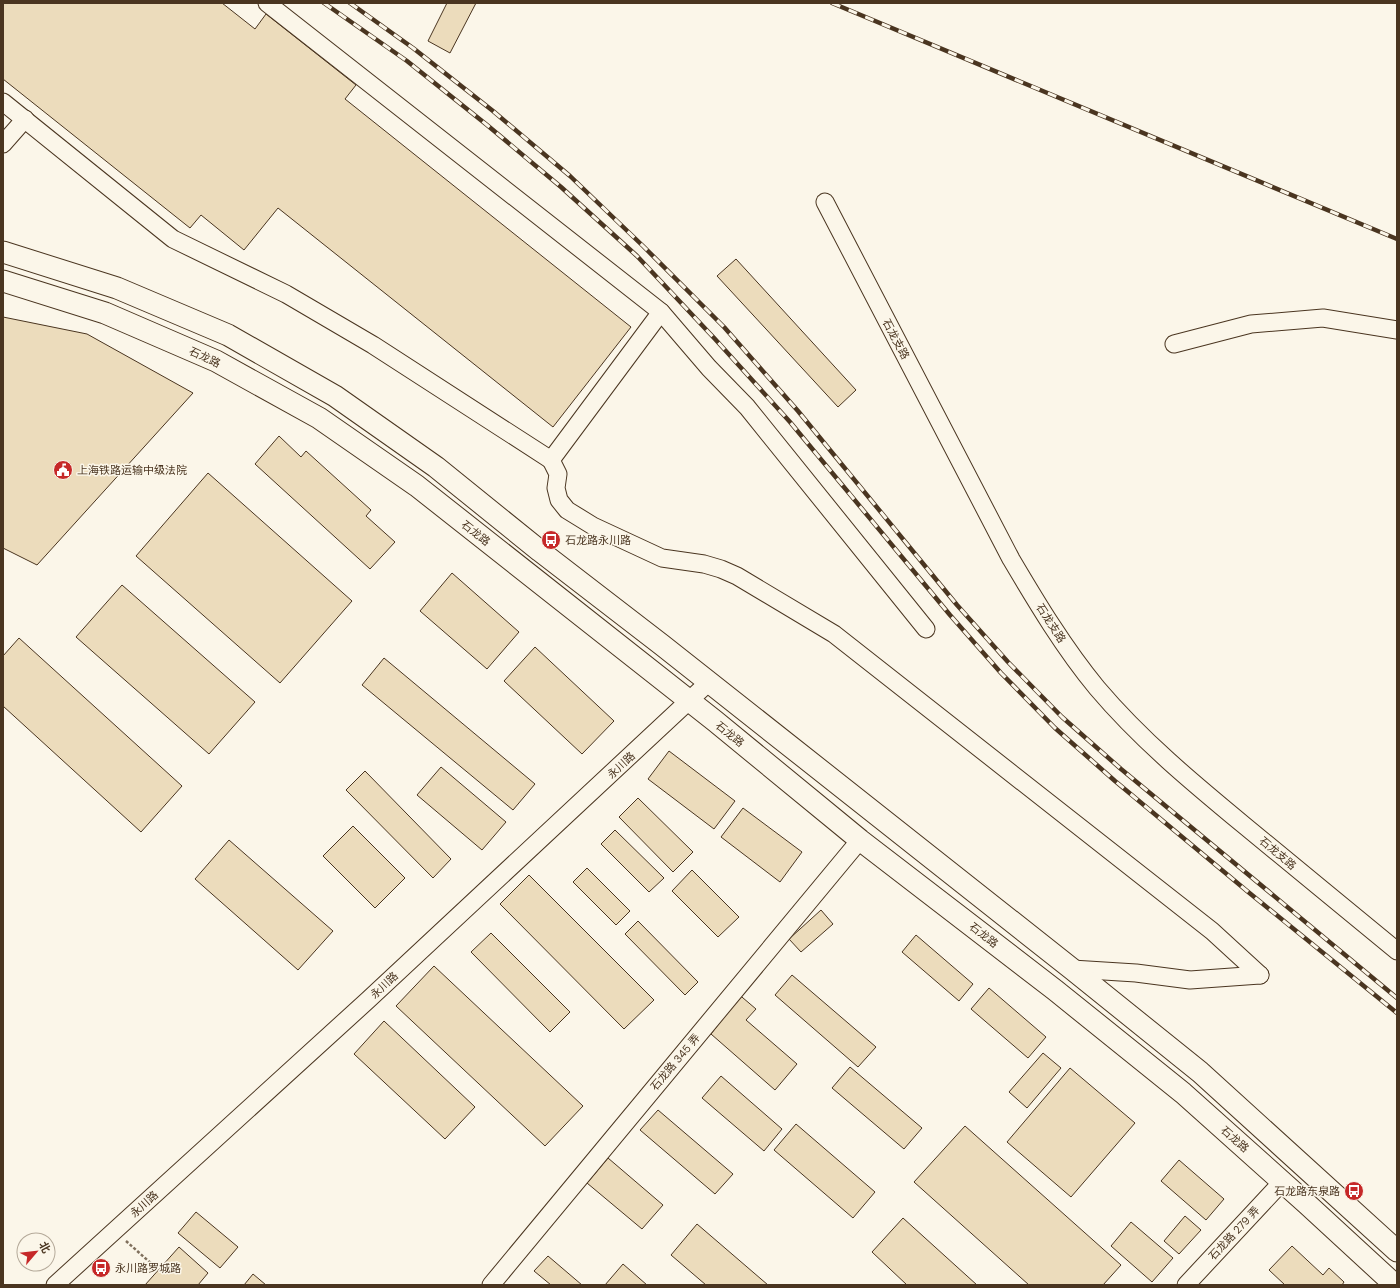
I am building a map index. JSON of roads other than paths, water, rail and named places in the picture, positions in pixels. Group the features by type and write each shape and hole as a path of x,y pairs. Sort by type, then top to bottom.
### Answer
{"main road":[{"path":"3,252 117,288 228,335 335,396 436,467 540,551 709,682 1200,1072 1397,1251"},
{"name":"石龙路","path":"3,282 105,313 216,361 319,418 417,486 689,701 860,840 1056,990 1183,1093 1283,1181 1395,1285"}],"street":[{"path":"267,3 661,312 709,368 747,407 926,628"},
{"path":"3,102 173,239 286,294 373,345 551,460 558,474 556,488 559,500 567,510 593,526 662,558 704,564 737,576 834,634 1205,926 1260,976 1190,980 1136,973 1072,969"},
{"path":"3,144 25,119"},
{"name":"石龙支路","path":"825,202 1011,559 1067,648 1097,687 1156,749 1190,780 1397,951"},
{"path":"551,460 661,312"},
{"path":"1174,344 1251,324 1323,318 1397,330"},
{"name":"永川路","path":"55,1285 368,1000 709,682"},
{"name":"石龙路 345 弄","path":"491,1285 860,840"},
{"name":"石龙路 279 弄","path":"1186,1285 1283,1181"}],"railway":[{"path":"324,3 407,61 487,125 561,187 637,256 790,422 950,615 1001,673 1055,728 1115,781 1397,1013"},
{"path":"350,3 413,48 493,111 570,176 724,327 798,411 957,605 1008,662 1062,717 1121,769 1397,998"},
{"path":"832,3 1397,239"}],"place":[{"name":"上海铁路运输中级法院","path":"63,470"},
{"name":"石龙路永川路","path":"551,540"},
{"name":"石龙路东泉路","path":"1354,1191"},
{"name":"永川路罗城路","path":"101,1268"}]}
